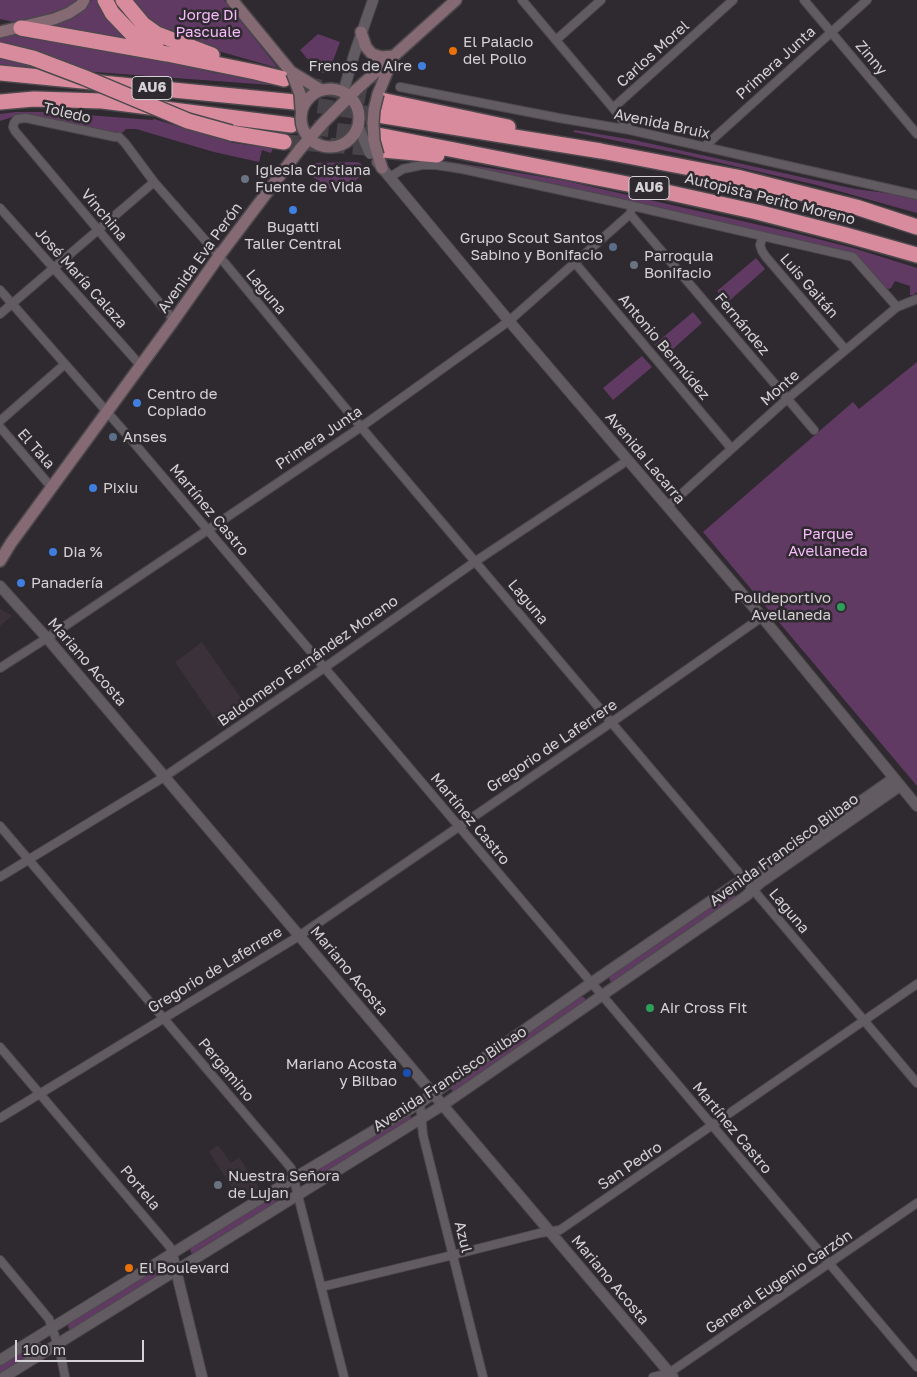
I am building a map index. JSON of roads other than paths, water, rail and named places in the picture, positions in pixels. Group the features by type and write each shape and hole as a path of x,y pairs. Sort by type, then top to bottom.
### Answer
{"highway":[{"path":"105,0 112,13 132,34 167,54"},
{"path":"123,0 143,24 157,34 255,72"},
{"path":"22,28 255,72 288,76"},
{"path":"0,50 33,58 83,76 188,121 231,133 284,142"},
{"name":"AU6","path":"5,74 298,106"},
{"name":"AU6","path":"0,102 34,99 102,101 291,125"},
{"name":"Autopista Perito Moreno","path":"379,103 484,121 602,151 737,177 856,207 917,226"},
{"name":"Autopista Perito Moreno","path":"378,135 648,188 757,212 917,255"},
{"path":"377,153 512,161"}],"main road":[{"path":"0,32 54,19 69,13 84,0"},
{"path":"232,0 300,94 298,106 300,121 309,139 314,143 330,148 339,146 350,139 356,132 358,113 348,91 321,90 298,106"},
{"name":"Avenida Eva Perón","path":"0,561 11,543 141,366 218,256 300,149 348,91 394,56 456,0"},
{"path":"0,24 22,28"},
{"path":"361,32 366,47 372,54 382,57 394,56 379,103 375,104 373,123 377,153 386,172"},
{"path":"288,76 321,90"}],"street":[{"path":"348,91 361,32 373,0"},
{"path":"522,0 630,130"},
{"path":"556,40 601,0"},
{"name":"Carlos Morel","path":"613,108 733,0"},
{"name":"Zinny","path":"804,0 917,134"},
{"name":"Primera Junta","path":"704,147 867,0"},
{"name":"Avenida Bruix","path":"400,87 630,130 917,195"},
{"name":"Toledo","path":"14,127 14,122 17,119 26,118 115,138 119,137"},
{"path":"358,126 377,153"},
{"name":"Vinchina","path":"14,127 15,131 174,320"},
{"name":"Laguna","path":"119,137 154,182 917,1083"},
{"path":"386,172 422,165 436,165 484,174 631,210 763,236 853,257 897,307"},
{"name":"Avenida Lacarra","path":"386,172 509,321 762,617 917,806"},
{"path":"0,314 154,182"},
{"name":"José María Calaza","path":"0,208 141,366"},
{"name":"Primera Junta","path":"0,668 361,426 509,321 575,263 631,210"},
{"name":"Fernández","path":"631,210 814,430"},
{"name":"Luis Gaitán","path":"763,236 760,244 762,251 846,349"},
{"name":"Antonio Bermúdez","path":"575,263 732,448"},
{"name":"Martínez Castro","path":"0,290 208,530 917,1367"},
{"name":"Monte","path":"667,507 787,399 846,349 897,307 917,299"},
{"path":"0,421 65,364"},
{"name":"El Tala","path":"0,427 52,488"},
{"name":"Baldomero Fernández Moreno","path":"0,877 164,778 476,562 628,460"},
{"name":"Mariano Acosta","path":"0,586 47,638 671,1375"},
{"name":"Gregorio de Laferrere","path":"0,1118 299,936 762,617"},
{"name":"Avenida Francisco Bilbao","path":"0,1360 294,1178 420,1103 734,885 754,876 897,782"},
{"name":"Avenida Francisco Bilbao","path":"4,1377 443,1105 746,896 760,883 897,782"},
{"name":"Pergamino","path":"0,826 291,1168 344,1377"},
{"name":"San Pedro","path":"322,1287 560,1230 917,984"},
{"name":"Portela","path":"0,1047 170,1246 202,1377"},
{"name":"Azul","path":"420,1103 423,1136 483,1377"},
{"name":"General Eugenio Garzón","path":"653,1377 671,1375 917,1203"},
{"path":"0,1260 49,1318 66,1377"}],"tunnel":[{"path":"306,84 381,100"},
{"path":"295,102 378,115"},
{"path":"291,125 374,135"},
{"path":"284,142 382,149"}],"place":[{"name":"El Palacio del Pollo","path":"453,51"},
{"name":"Frenos de Aire","path":"422,66"},
{"name":"Iglesia Cristiana Fuente de Vida","path":"245,179"},
{"name":"Bugatti Taller Central","path":"293,210"},
{"name":"Grupo Scout Santos Sabino y Bonifacio","path":"613,247"},
{"name":"Parroquia Bonifacio","path":"634,265"},
{"name":"Centro de Copiado","path":"137,403"},
{"name":"Anses","path":"113,437"},
{"name":"Pixiu","path":"93,488"},
{"name":"Dia %","path":"53,552"},
{"name":"Panadería","path":"21,583"},
{"name":"Polideportivo Avellaneda","path":"841,607"},
{"name":"Air Cross Fit","path":"650,1008"},
{"name":"Mariano Acosta y Bilbao","path":"407,1073"},
{"name":"Nuestra Señora de Lujan","path":"218,1185"},
{"name":"El Boulevard","path":"129,1268"}],"park label":[{"name":"Jorge Di Pascuale","path":"208,24"},
{"name":"Parque Avellaneda","path":"828,542"}]}
